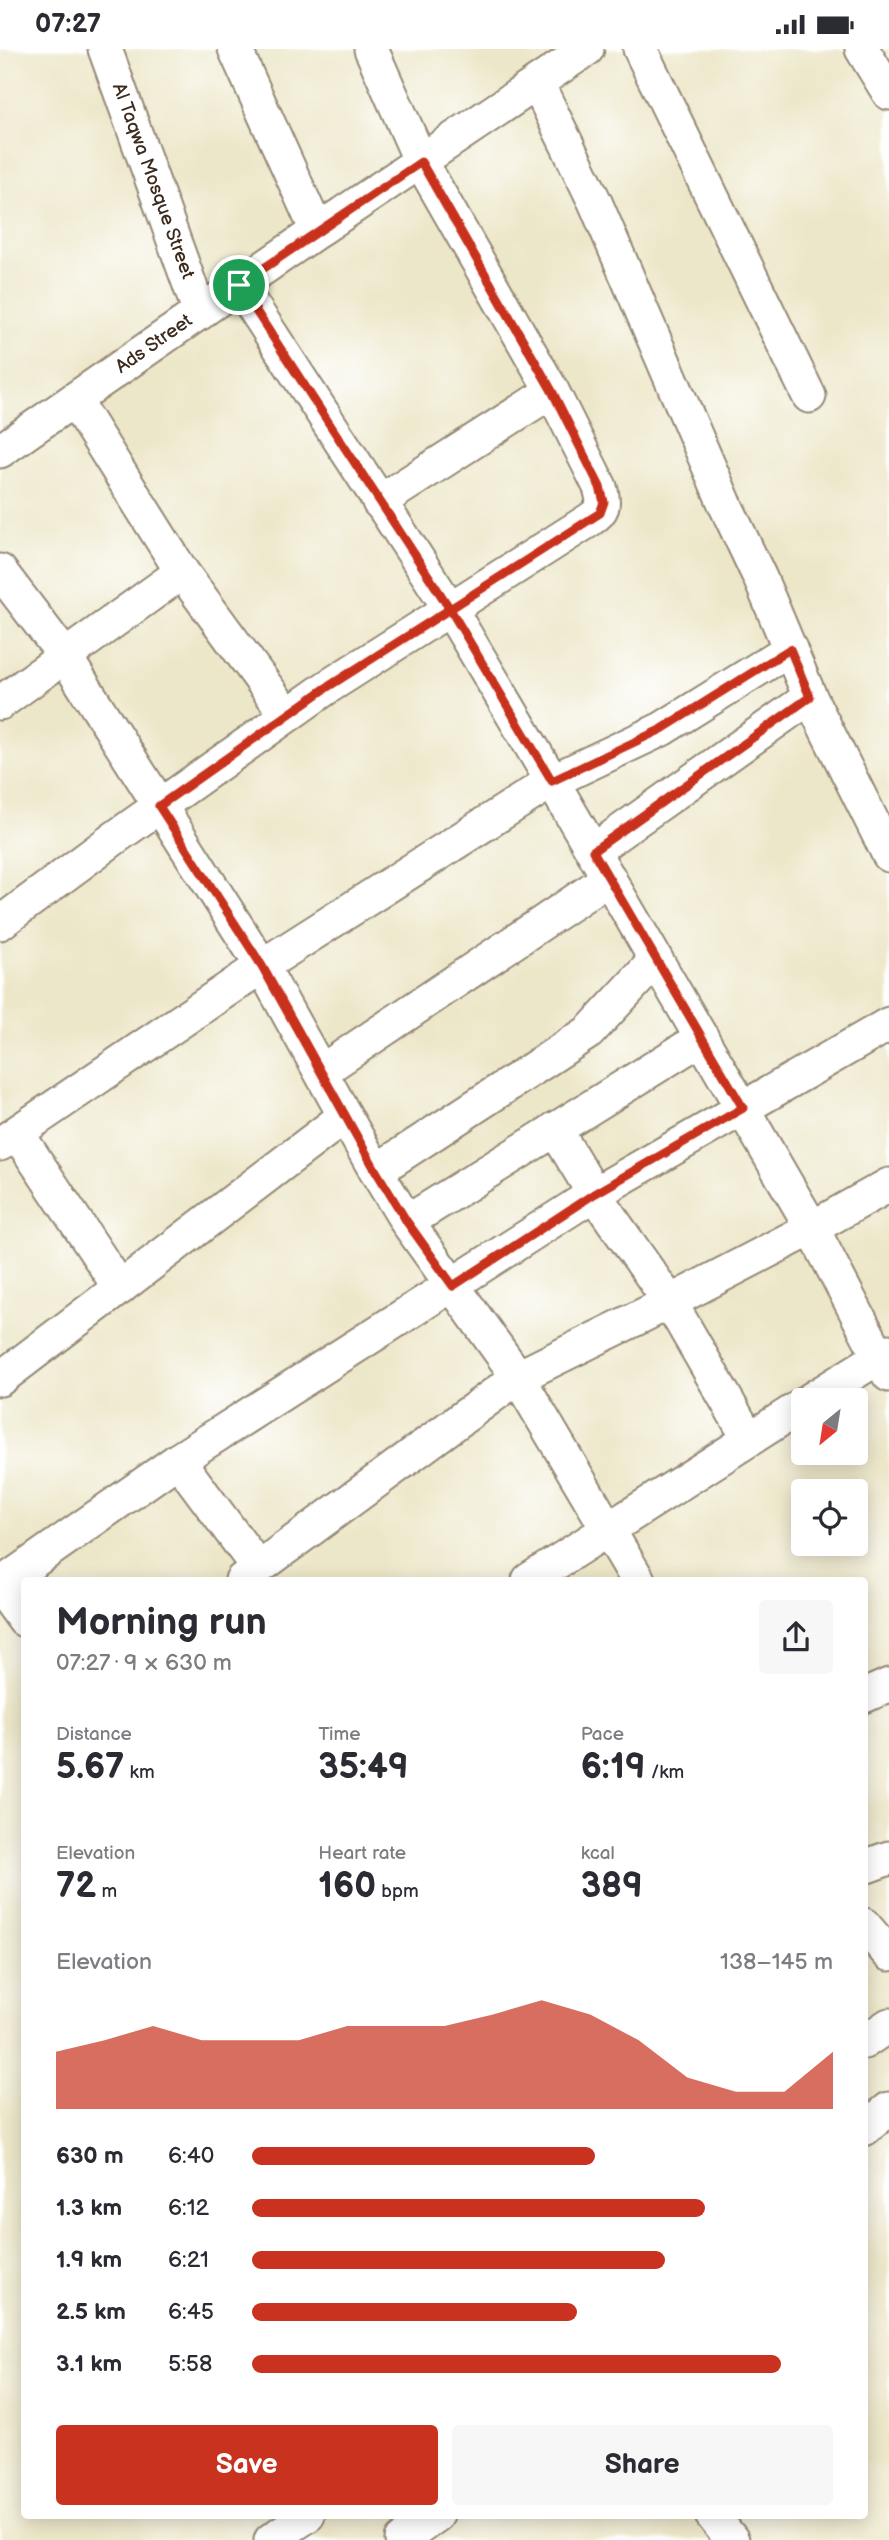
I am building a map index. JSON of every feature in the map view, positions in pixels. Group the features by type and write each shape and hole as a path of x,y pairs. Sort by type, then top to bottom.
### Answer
{"street":[{"name":"Al Taqwa Mosque Street","path":"106,49 200,313"},
{"path":"234,49 317,232"},
{"path":"0,923 287,715 588,521 604,508 600,487 552,391 421,162 371,49"},
{"name":"Ads Street","path":"0,451 587,49"},
{"path":"640,49 808,395"},
{"path":"862,49 889,93"},
{"path":"537,83 595,202 810,697 889,855"},
{"path":"239,285 450,609 743,1108 886,1361 833,1388"},
{"path":"379,502 552,391"},
{"path":"74,400 183,572 287,715"},
{"path":"0,571 64,655 262,966 407,1222 518,1377 636,1577"},
{"path":"0,703 183,572"},
{"path":"120,1287 8,1139 262,966 552,781 662,729 790,649"},
{"path":"322,1071 601,864 810,697"},
{"path":"376,1171 589,1032 656,960"},
{"path":"21,1616 0,1586 178,1460 594,1194 889,1024"},
{"path":"407,1222 702,1038"},
{"path":"0,1379 345,1116"},
{"path":"555,1129 594,1194 670,1303 749,1439"},
{"path":"178,1460 250,1574 518,1377 670,1303 889,1185"},
{"path":"536,1577 791,1413"},
{"path":"868,1694 889,1685"},
{"path":"868,1866 889,1858"},
{"path":"868,1930 889,1954"},
{"path":"868,2039 889,2025"},
{"path":"868,2127 889,2109"},
{"path":"271,2540 302,2519"},
{"path":"402,2540 431,2519"},
{"path":"715,2519 732,2540"}],"route":[{"path":"239,285 421,162 552,391 600,487 604,502 600,513 450,609 552,781 662,729 790,649 810,697 593,851 743,1108 594,1194 453,1286 407,1222 262,966 159,806 326,688 450,609 239,285"}]}
